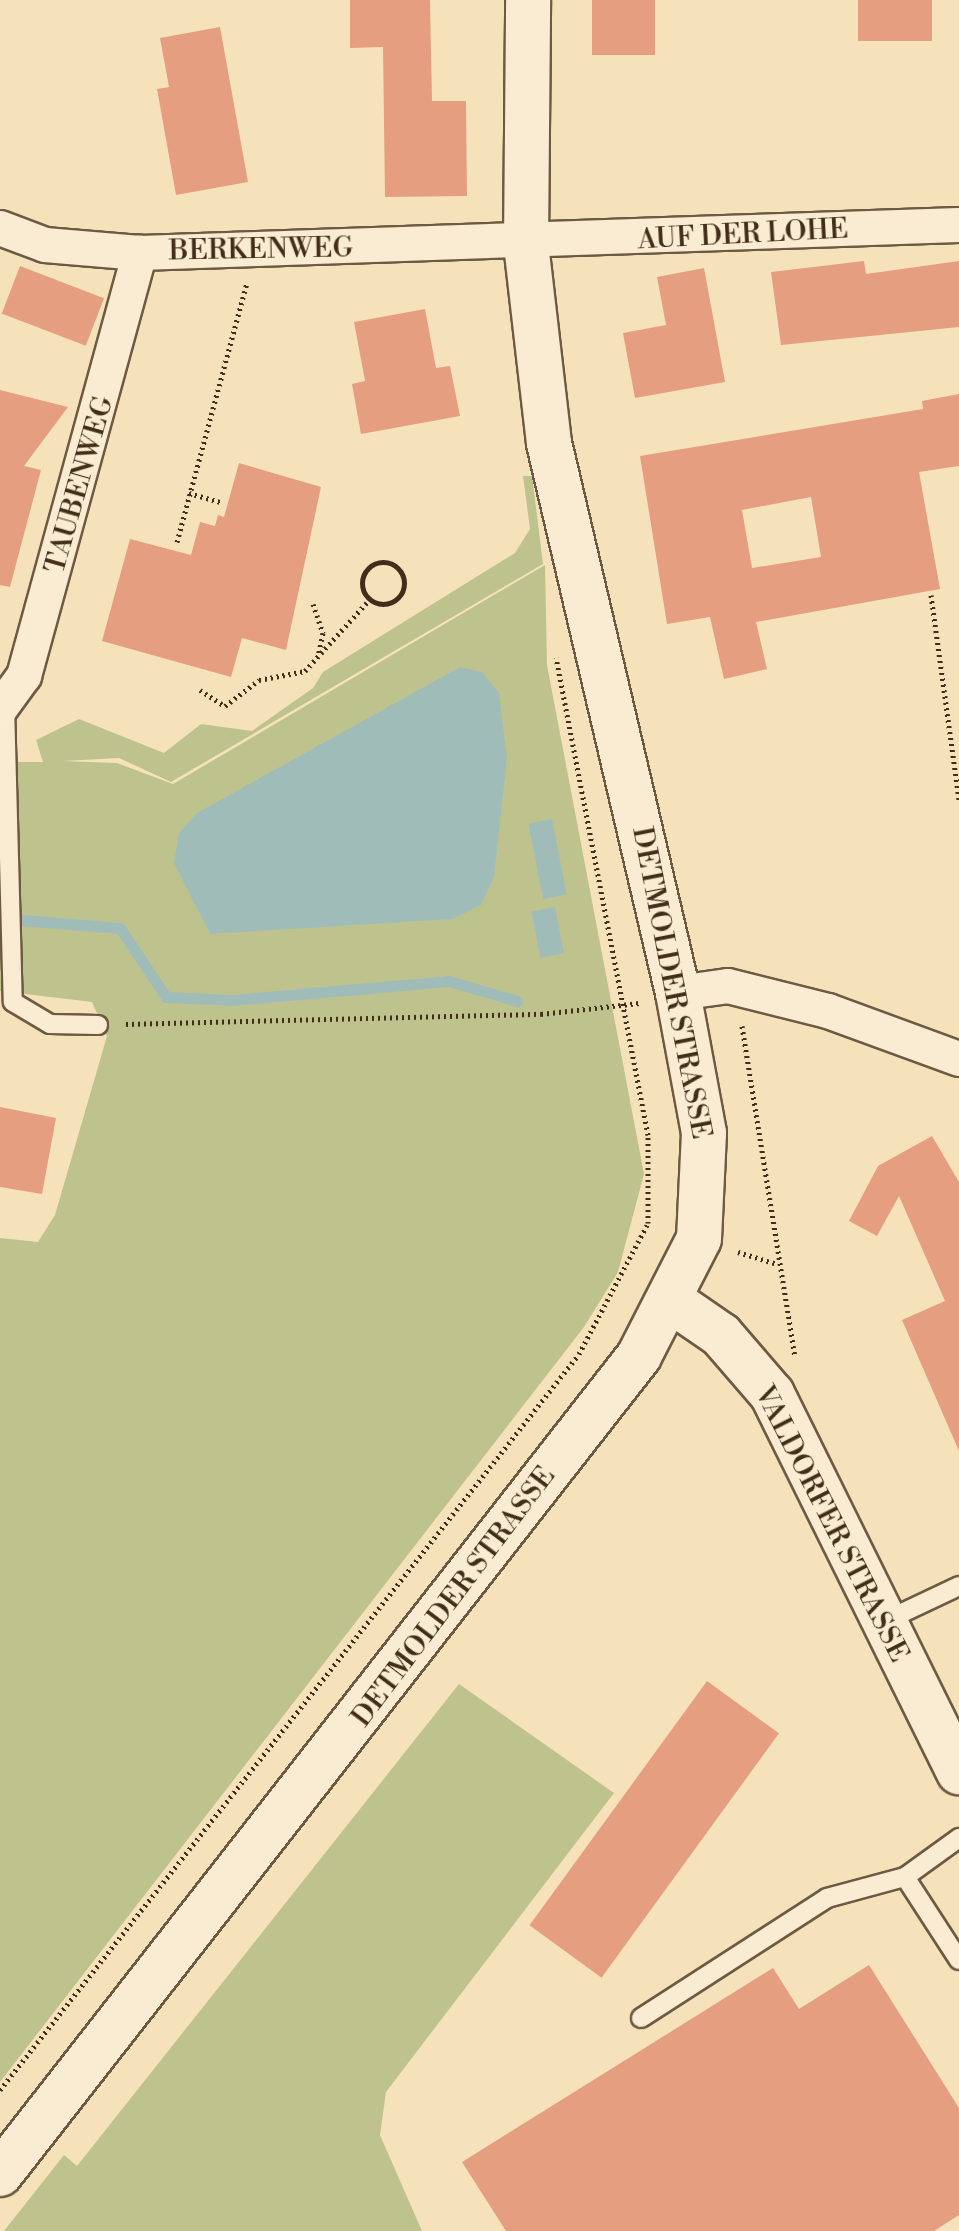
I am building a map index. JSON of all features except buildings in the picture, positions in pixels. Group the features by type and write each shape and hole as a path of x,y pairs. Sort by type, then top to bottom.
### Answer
{"main road":[{"name":"DETMOLDER STRASSE","path":"0,2174 321,1771 673,1302 699,1239 704,1133 678,993 549,443 526,245 528,0"},
{"name":"VALDORFER STRASSE","path":"673,1302 721,1335 772,1394 882,1622 959,1772"}],"street":[{"name":"AUF DER LOHE","path":"526,245 959,225"},
{"name":"BERKENWEG","path":"0,228 45,245 140,253 526,245"},
{"name":"TAUBENWEG","path":"3,707 24,676 84,476 140,253"},
{"path":"678,993 728,986 828,1011 959,1059"}],"lane":[{"path":"3,707 13,1002 50,1024 98,1025"},
{"path":"882,1622 959,1586"},
{"path":"641,2018 827,1898 905,1877 959,1838"},
{"path":"905,1877 959,1960"}],"path":[{"path":"177,542 256,251"},
{"path":"189,493 221,502"},
{"path":"381,561 396,566 404,581 400,596 385,604 370,599 362,585 367,569 381,561"},
{"path":"931,595 959,800"},
{"path":"200,690 225,706 259,680 305,671 370,599"},
{"path":"313,604 323,633 317,657"},
{"path":"728,986 747,1039 775,1263 798,1368"},
{"path":"98,1025 541,1014 678,993"},
{"path":"0,2090 579,1354 648,1223"}],"green space":[{"path":"523,476 532,476 543,564 171,782 119,758 63,761 117,763 173,784 545,565 547,665 644,1174 618,1272 584,1327 0,2082 0,1238 38,1242 55,1215 107,1036 92,1002 0,991 0,762 43,762 36,740 79,719 164,753 201,724 252,731 313,688 323,672 515,553 530,529"},
{"path":"459,1684 614,1793 386,2092 380,2135 422,2231 4,2231 64,2155 77,2166"}],"water":[{"path":"460,667 482,672 499,693 507,758 494,877 481,905 453,919 210,934 174,863 179,833 197,813"},
{"path":"552,819 567,895 543,899 528,824"},
{"path":"555,907 564,953 540,958 531,912"}],"waterway":[{"path":"21,920 120,928 166,997 232,1000 449,981 517,1001"}]}
